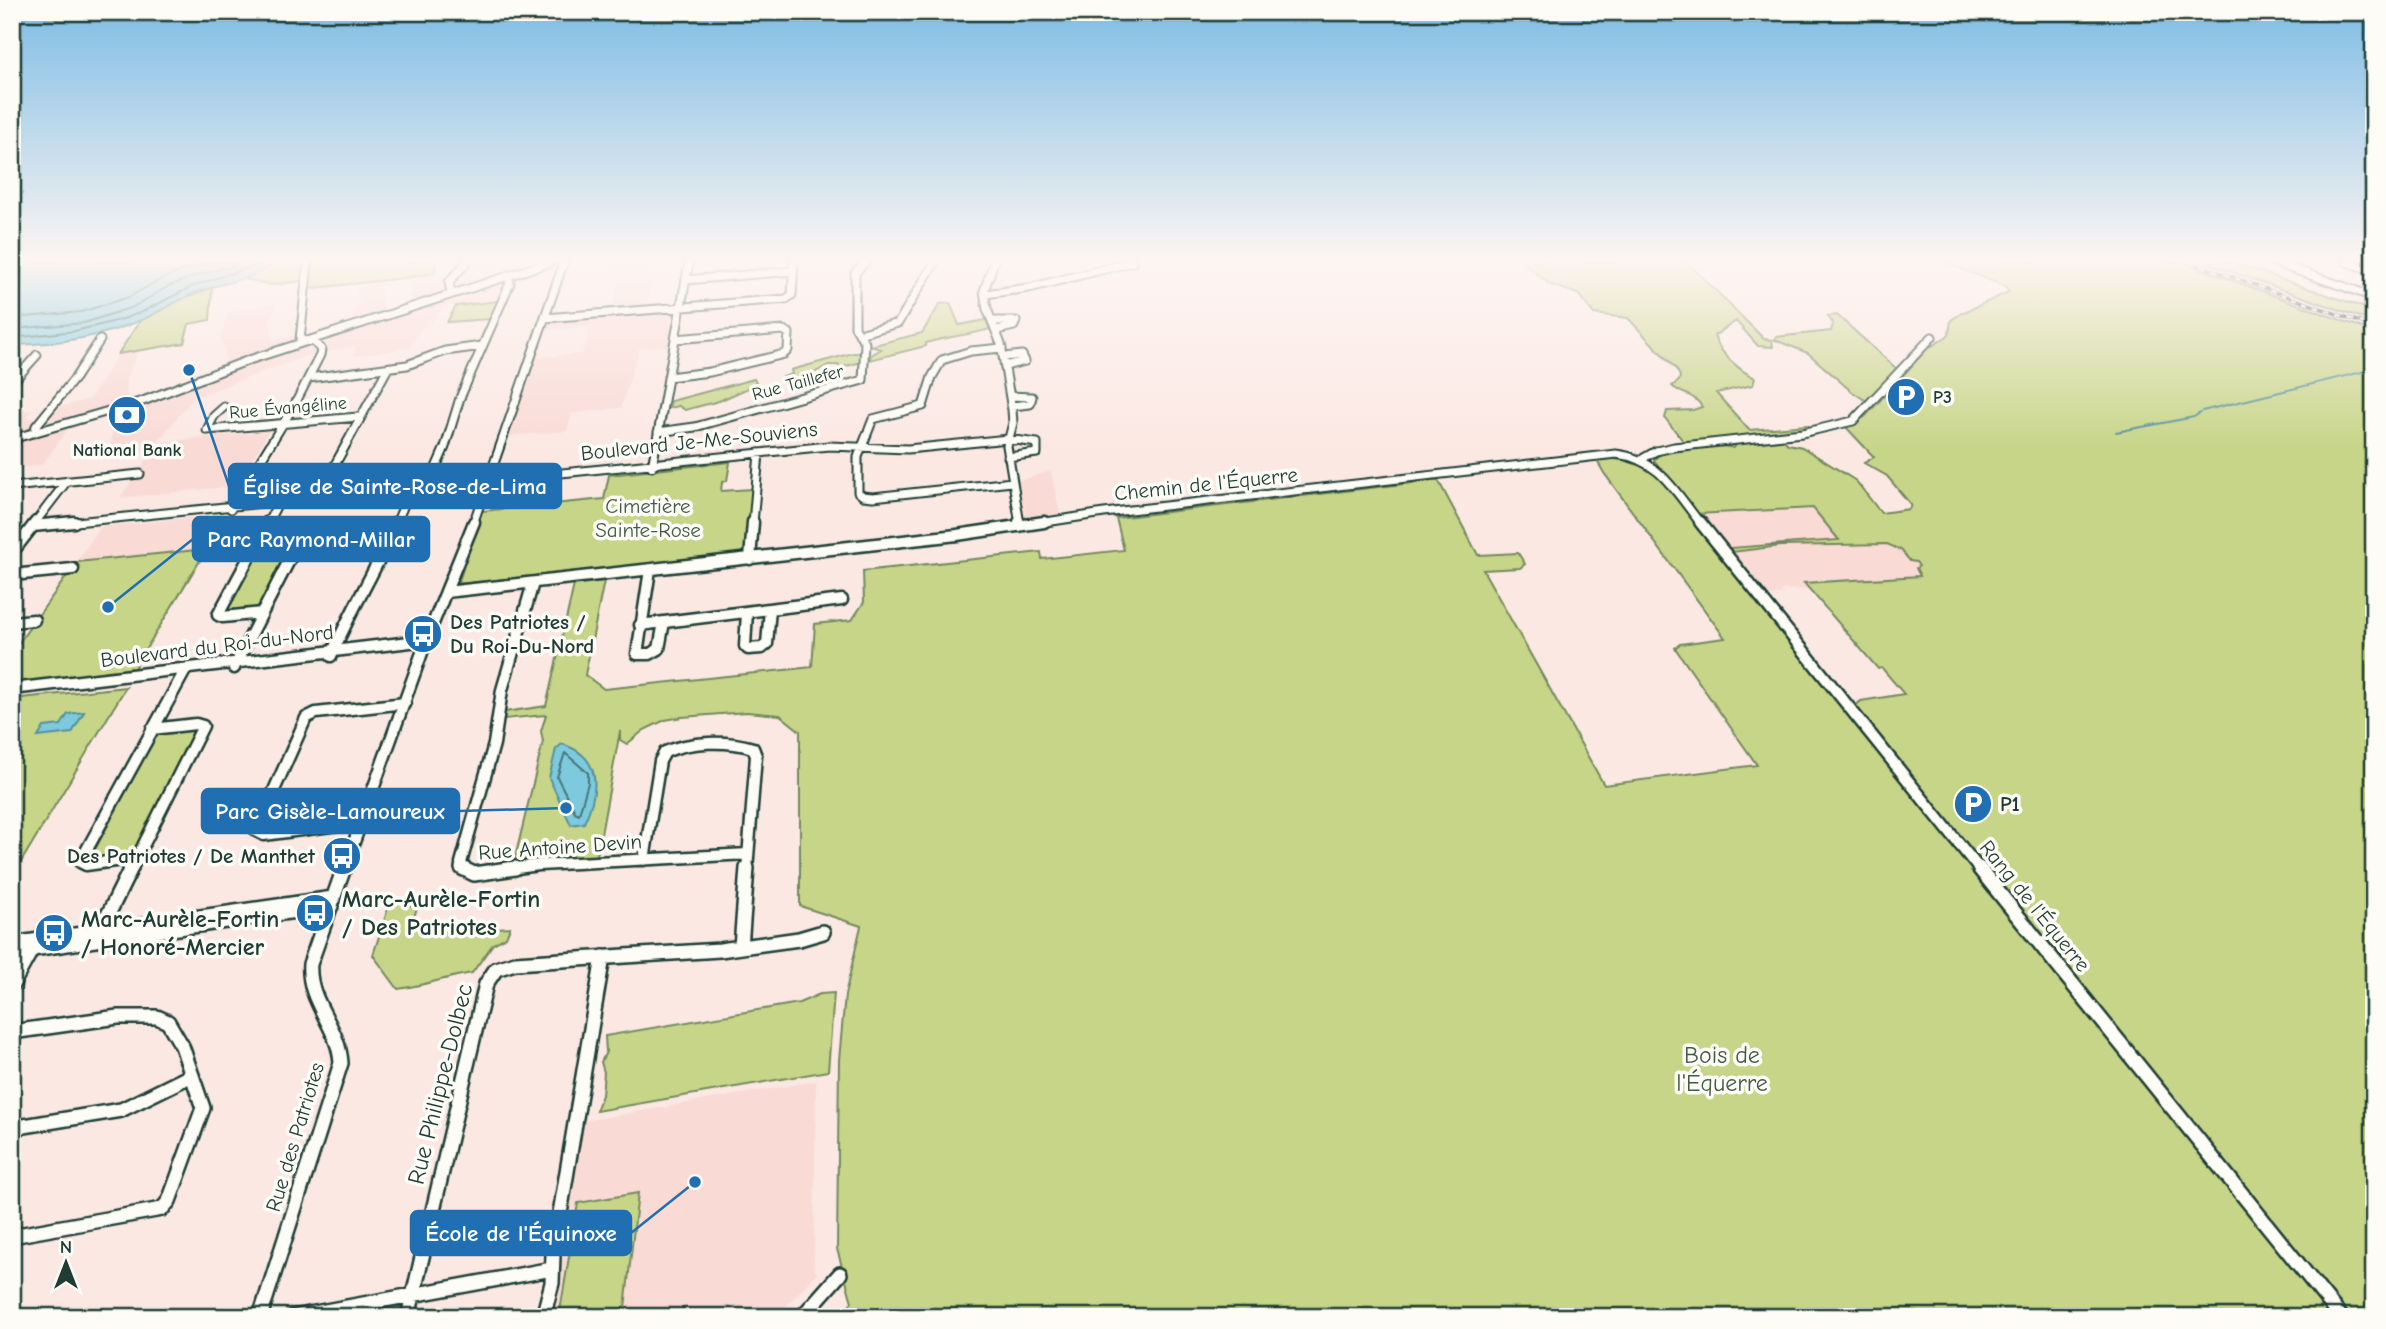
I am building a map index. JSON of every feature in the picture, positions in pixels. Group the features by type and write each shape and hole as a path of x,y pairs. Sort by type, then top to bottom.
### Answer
{"street":[{"path":"232,508 283,425 321,351 316,344 301,340 301,324"},
{"path":"12,439 148,399 358,324"},
{"path":"427,488 491,324"},
{"name":"Rue des Patriotes","path":"260,1317 341,1063 339,1039 314,996 308,977 310,964 426,643 459,564 543,324"},
{"path":"652,465 678,324"},
{"name":"Rue Taillefer","path":"658,432 693,428 860,382 866,373 865,342 855,324"},
{"path":"859,334 894,324"},
{"path":"994,324 1004,357 1012,406 1013,423 1008,441 1008,457 1020,526"},
{"path":"997,330 1016,324"},
{"path":"668,377 710,372 783,354 787,351 789,333 783,330 676,339"},
{"name":"Chemin de l'Équerre","path":"446,592 750,559 1104,513 1553,460 1613,456 1642,459 1656,451 1674,447 1808,432 1853,421 1932,337"},
{"path":"34,433 36,426 75,378 100,340"},
{"path":"309,378 388,368 417,362 445,351 482,346"},
{"path":"1004,357 969,352 941,360 932,377 923,406 912,411 877,417 872,422 858,459 858,492 865,497 1012,482"},
{"path":"12,383 37,355"},
{"path":"316,500 358,417 388,368"},
{"path":"1010,396 1032,397 1030,404 1012,406"},
{"name":"Rue Évangéline","path":"224,407 216,414 208,430 358,417"},
{"name":"Boulevard Je-Me-Souviens","path":"32,528 833,445 910,453 1008,441 1034,441 1038,450 1034,454 1008,457"},
{"path":"750,559 759,454"},
{"name":"Rang de l'Équerre","path":"1642,459 1654,466 1669,484 2341,1317"},
{"path":"12,487 140,474"},
{"path":"12,553 67,481"},
{"path":"332,654 346,621 377,567 411,490"},
{"path":"262,613 223,617 218,615 278,503"},
{"path":"235,666 297,545 292,542 255,546"},
{"path":"12,575 73,569"},
{"path":"650,570 635,651 638,654 650,654 659,649 664,622"},
{"name":"Rue Antoine Devin","path":"533,583 501,693 495,740 461,863 462,869 474,874 539,865 748,854"},
{"path":"640,625 842,600"},
{"path":"747,612 745,646 748,649 756,649 767,644 770,609"},
{"path":"12,622 34,620"},
{"name":"Boulevard du Roi-du-Nord","path":"12,691 426,643"},
{"path":"136,858 86,865 80,862 185,671"},
{"path":"361,822 264,835 256,831 306,718 320,713 405,703"},
{"path":"97,936 203,726 196,724 152,729"},
{"path":"644,860 661,759 667,751 680,746 745,745 755,749 741,947"},
{"path":"12,952 34,945 332,902"},
{"name":"Rue Philippe-Dolbec","path":"408,1317 488,979 496,969 510,964 741,947 799,939 823,932"},
{"path":"12,944 34,945"},
{"path":"12,985 34,945"},
{"path":"543,1317 552,1283 552,1269 603,957"},
{"path":"12,1032 134,1015 156,1016 166,1021 173,1029 201,1097 202,1115 164,1208 149,1213 12,1236"},
{"path":"12,1128 121,1110 192,1075"},
{"path":"293,1317 552,1269"},
{"path":"802,1317 840,1274"}],"shaded area":[{"path":"224,324 271,324 273,340 295,336 294,343 226,364 221,337"},
{"path":"350,324 430,324 421,328 409,348 354,356 355,346 306,356 195,397 195,387 241,366 305,345 308,350 324,345 319,340"},
{"path":"547,324 673,324 669,346 639,349 621,408 572,413 567,431 508,436 534,358 582,354 590,327 544,330"},
{"path":"140,349 126,379 127,403 40,428 39,424 33,425 27,432 12,436 12,413 32,410 26,419 47,415 52,409 90,399 118,354"},
{"path":"194,388 194,397 150,451 110,455 114,413"},
{"path":"71,425 42,465 12,469 12,446 18,441"},
{"path":"269,431 236,486 120,498 159,442"},
{"path":"1051,471 1060,514 1032,520 1026,518 1019,481"},
{"path":"1813,508 1844,545 1888,544 1901,550 1910,561 1916,561 1920,566 1921,576 1805,582 1809,589 1781,590 1783,594 1764,597 1696,514"},
{"path":"230,514 208,548 77,561 101,527"},
{"path":"816,1081 814,1268 817,1273 776,1317 553,1317 584,1121"}],"green space":[{"path":"138,324 189,324 184,343 118,354"},
{"path":"928,324 988,324 990,329 926,343 926,346 870,360 871,355 881,349 870,346 922,333"},
{"path":"1634,324 1732,324 1714,336 1731,361 1755,378 1753,385 1716,393 1749,430 1807,425 1812,429 1684,442 1665,418 1667,411 1702,407 1696,400 1672,386 1679,381 1680,376"},
{"path":"1739,324 1749,324 1764,339 1772,340 1773,347 1758,346"},
{"path":"1833,324 1847,324 1898,370 1868,402 1851,391 1808,353 1775,340 1776,337 1831,331"},
{"name":"Bois de l'Équerre","path":"1950,324 2352,324 2374,332 2374,1317 838,1317 852,1302 837,1249 839,1060 845,995 861,926 800,906 800,731 780,715 747,712 665,720 644,730 627,744 620,740 620,731 597,856 514,862 543,742 541,731 546,715 504,719 505,712 546,706 574,585 604,581 585,675 604,689 812,667 815,624 852,620 864,602 863,571 1041,552 1042,559 1124,550 1116,518 1438,480 1478,555 1518,553 1525,564 1520,568 1483,570 1604,785 1757,765 1675,648 1680,644 1725,638 1596,459 1605,459 1634,463 1656,474 1980,876 1994,880 1854,707 1861,701 1904,694 1882,668 1878,669 1804,583 1920,576 1916,562 1910,561 1901,550 1887,544 1781,546 1732,552 1729,548 1839,540 1813,508 1696,514 1654,460 1669,451 1704,446 1734,448 1737,443 1780,437 1788,444 1802,447 1856,481 1881,513 1909,509 1911,505 1887,476 1864,463 1874,457 1845,426 1865,417 1926,350 1949,335"},
{"path":"861,353 861,362 840,368 838,365 828,365 801,378 783,377 792,374 791,370"},
{"path":"754,379 757,384 719,401 685,410 679,406 669,408 671,401"},
{"name":"Cimetière Sainte-Rose","path":"730,462 727,481 722,482 721,491 752,489 747,550 742,554 458,584 482,511 604,499 609,475"},
{"path":"292,547 259,608 223,614 257,550"},
{"path":"207,549 133,670 12,683 12,652 77,562"},
{"path":"126,687 12,877 12,699"},
{"path":"196,729 195,733 133,852 128,855 90,859 156,735"},
{"path":"391,899 417,908 412,923 417,929 427,933 510,927 506,937 493,944 472,973 398,989 373,955"},
{"path":"834,993 828,1071 596,1111 602,1095 604,1072 601,1062 606,1052 605,1036 799,1003 820,994"},
{"path":"638,1193 625,1308 580,1317 559,1317 578,1203"}],"water":[{"path":"12,324 131,324 93,336 12,345"},
{"path":"84,712 72,733 38,737 44,727 61,725 68,714"},
{"path":"562,744 585,757 594,776 593,799 584,823 571,825 549,778 556,749"}],"waterway":[{"path":"2202,411 2374,369"},
{"path":"2116,432 2194,417 2200,413"}],"railway":[{"path":"2366,324 2374,327"}],"place":[{"name":"Église de Sainte-Rose-de-Lima","path":"189,370"},
{"name":"P3","path":"1906,397"},
{"name":"National Bank","path":"127,415"},
{"name":"Parc Raymond-Millar","path":"108,607"},
{"name":"Des Patriotes / Du Roi-Du-Nord","path":"423,634"},
{"name":"P1","path":"1973,804"},
{"name":"Parc Gisèle-Lamoureux","path":"566,808"},
{"name":"Des Patriotes / De Manthet","path":"342,856"},
{"name":"Marc-Aurèle-Fortin / Des Patriotes","path":"315,913"},
{"name":"Marc-Aurèle-Fortin / Honoré-Mercier","path":"54,933"},
{"name":"École de l'Équinoxe","path":"695,1182"}]}
